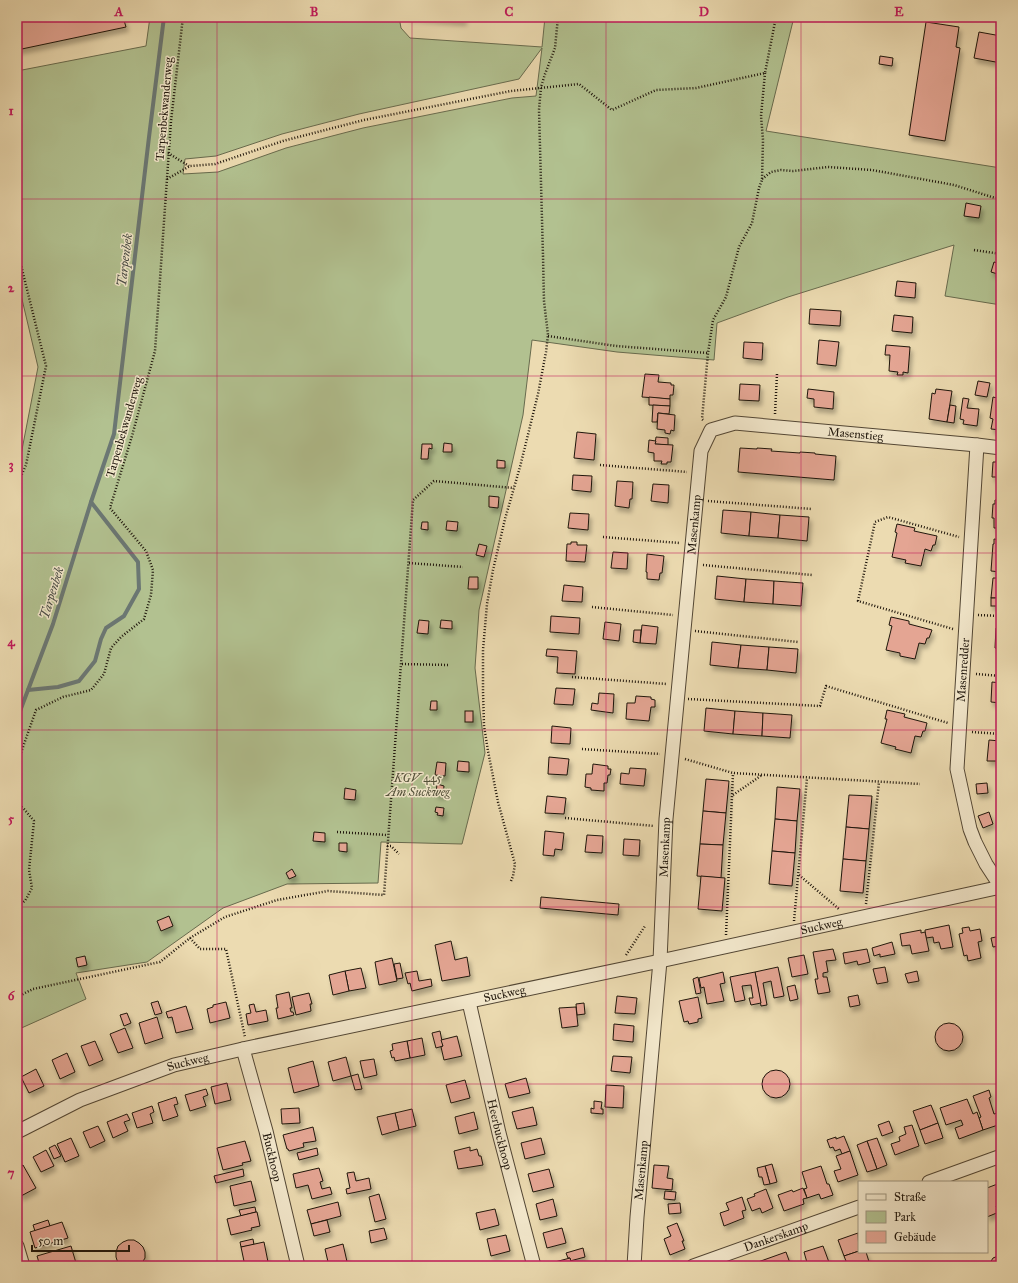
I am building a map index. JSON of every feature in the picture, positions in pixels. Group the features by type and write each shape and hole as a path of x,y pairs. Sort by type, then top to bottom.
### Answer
{"street":[{"name":"Masenstieg","path":"711,430 735,423 1001,448"},
{"name":"Masenkamp","path":"634,1266 660,961 666,827 672,755 701,450 711,430"},
{"name":"Masenredder","path":"977,445 957,769 970,829 986,864 1001,887"},
{"name":"Suckweg","path":"17,1132 80,1100 167,1068 245,1048 616,971 1001,887"},
{"name":"Heerbuckhoop","path":"469,1002 499,1132 534,1266"},
{"name":"Buckhoop","path":"245,1048 298,1266"},
{"path":"932,1181 1001,1156"},
{"name":"Dankerskamp","path":"693,1266 858,1207"},
{"path":"17,1246 23,1266"}],"path":[{"name":"Tarpenbekwanderweg","path":"17,764 36,710 63,697 91,690 104,674 111,648 121,637 144,619 151,595 153,570 146,551 110,508 132,436 155,351 168,153 182,17"},
{"path":"511,881 515,864 498,802 484,726 484,624 489,589 505,519 538,394 548,336 544,301 539,110 541,87 555,48 558,17"},
{"path":"711,430 702,419 708,353 713,320 726,297 739,248 752,223 762,180 764,140 761,116 765,73 776,17"},
{"path":"167,178 190,166 216,164 283,141 364,120 511,91 579,84 612,110 656,90 696,88 765,73"},
{"path":"168,153 190,166"},
{"path":"762,180 770,172 780,170 793,171 828,167 872,170 954,185 995,198 1001,198"},
{"path":"17,249 46,366 26,465 17,486"},
{"path":"974,250 1001,254"},
{"path":"548,336 616,346 708,353"},
{"path":"774,426 778,374"},
{"path":"600,465 699,473"},
{"path":"17,997 33,989 160,962 190,938 225,917 277,900 328,891 384,895 387,836 402,664 413,500 434,481 514,488"},
{"path":"697,500 812,509"},
{"path":"966,632 858,601 874,522 888,517 971,541"},
{"path":"603,537 692,544"},
{"path":"409,563 463,567"},
{"path":"691,564 812,575"},
{"path":"592,607 686,616"},
{"path":"967,614 1001,616"},
{"path":"684,630 798,642"},
{"path":"402,664 449,666"},
{"path":"963,673 1001,676"},
{"path":"572,677 679,685"},
{"path":"678,698 820,706 826,686 960,729 1001,734"},
{"path":"582,749 672,755 733,773 920,784"},
{"path":"725,947 733,773"},
{"path":"732,795 762,775"},
{"path":"793,932 807,778"},
{"path":"865,916 879,782"},
{"path":"17,803 34,821 29,870 32,888 25,901 17,906"},
{"path":"565,818 666,827"},
{"path":"337,832 387,836"},
{"path":"387,846 391,846 399,854"},
{"path":"798,874 852,919"},
{"path":"616,971 645,926"},
{"path":"190,938 200,949 226,949 245,1048"}],"green space":[{"name":"KGV 445 Am Suckweg","path":"150,17 399,17 401,28 410,38 542,47 545,17 794,17 766,131 1001,168 1001,305 945,296 954,245 788,297 717,323 714,360 617,352 532,340 523,415 479,610 475,668 485,753 462,844 381,842 378,883 287,884 223,908 147,962 76,973 86,999 17,1030 17,466 20,460 38,367 17,278 17,71 146,46","holes":["542,48 536,96 512,98 363,128 286,148 218,172 183,174 185,159 216,156 282,134 359,114 519,79"]}],"building":[{"path":"17,17 123,17 126,27 17,50"},
{"path":"407,17 464,17 464,21"},
{"path":"926,22 959,27 956,47 960,48 945,141 909,135"},
{"path":"979,32 1001,36 1001,63 974,58"},
{"path":"880,56 893,58 892,66 879,64"},
{"path":"966,203 981,206 979,218 964,216"},
{"path":"1001,210 1001,224 999,224"},
{"path":"994,262 1001,264 1001,275 991,272"},
{"path":"897,281 916,283 915,298 895,296"},
{"path":"810,309 841,311 840,326 809,324"},
{"path":"894,315 913,317 912,333 892,331"},
{"path":"819,340 839,342 836,366 817,364"},
{"path":"744,342 763,343 762,360 743,358"},
{"path":"886,345 910,347 908,373 903,372 903,375 897,375 898,372 889,371 890,355 885,355"},
{"path":"645,374 659,375 658,382 671,383 671,385 674,385 673,395 670,395 670,399 642,397"},
{"path":"978,381 990,383 987,397 975,395"},
{"path":"740,384 760,385 759,401 739,400"},
{"path":"808,389 834,392 833,409 814,407 814,399 807,398"},
{"path":"936,389 952,391 947,422 929,419 932,393 935,394"},
{"path":"649,397 670,399 670,406 649,405"},
{"path":"993,397 1001,399 1001,430 991,429 993,419 990,418"},
{"path":"963,398 969,399 967,408 979,409 977,426 963,424 964,420 960,419"},
{"path":"653,405 670,406 669,414 658,413 657,422 652,422"},
{"path":"950,405 956,406 954,423 947,422"},
{"path":"658,413 675,415 674,431 671,430 670,434 665,433 665,430 657,429"},
{"path":"577,432 596,434 594,460 574,458"},
{"path":"656,437 668,438 668,445 655,444"},
{"path":"649,440 656,441 655,444 673,445 671,462 661,464 662,461 654,461 654,453 648,452"},
{"path":"444,443 452,444 452,452 443,452"},
{"path":"422,444 432,444 432,449 429,448 428,459 421,459"},
{"path":"740,448 772,449 771,451 815,453 836,456 834,480 738,472"},
{"path":"997,457 1001,458 1001,477 992,477 993,462 996,462"},
{"path":"497,460 505,461 505,468 497,468"},
{"path":"573,475 592,476 591,492 572,490"},
{"path":"997,477 1001,477 1001,483 997,483"},
{"path":"617,481 633,482 632,499 630,499 629,508 615,506"},
{"path":"653,484 669,485 668,503 651,501"},
{"path":"489,496 499,497 498,508 489,507"},
{"path":"995,500 1001,500 1001,528 994,528 994,518 992,518 993,504 995,504"},
{"path":"723,510 751,512 749,536 721,533"},
{"path":"751,512 780,515 778,538 749,536"},
{"path":"570,513 589,514 588,530 568,528"},
{"path":"780,515 809,517 807,541 778,538"},
{"path":"447,521 458,522 457,531 446,530"},
{"path":"422,522 428,522 428,530 421,529"},
{"path":"897,524 915,528 914,531 937,536 935,545 933,545 931,551 925,549 921,566 905,563 906,560 892,557 897,533 895,532"},
{"path":"994,539 1001,540 1001,572 991,571"},
{"path":"571,542 577,542 577,545 587,545 585,562 566,561 567,544 571,544"},
{"path":"479,544 487,546 484,557 476,555"},
{"path":"613,552 628,553 627,569 611,568"},
{"path":"647,554 664,556 662,573 660,573 659,580 647,579"},
{"path":"717,576 746,579 744,602 715,599"},
{"path":"469,577 478,577 478,589 468,589"},
{"path":"993,578 1001,578 1001,598 991,598"},
{"path":"746,579 774,581 773,604 744,602"},
{"path":"774,581 803,583 801,606 773,604"},
{"path":"564,585 583,587 582,602 562,601"},
{"path":"991,598 1001,598 1001,606 991,606"},
{"path":"551,616 580,618 579,634 550,632"},
{"path":"891,617 909,621 909,624 932,630 925,644 919,643 915,659 900,656 900,653 886,650 892,626 889,625"},
{"path":"419,620 429,621 428,634 417,633"},
{"path":"441,620 452,621 452,629 440,628"},
{"path":"605,622 621,624 619,641 603,639"},
{"path":"642,625 658,627 656,644 640,643"},
{"path":"996,628 1001,628 1001,649 995,648"},
{"path":"634,630 641,630 640,643 633,642"},
{"path":"712,642 741,645 738,668 710,665"},
{"path":"741,645 769,647 767,670 738,668"},
{"path":"769,647 798,649 796,673 767,670"},
{"path":"547,649 577,651 575,674 557,673 558,657 546,656"},
{"path":"992,682 1001,683 1001,703 991,702"},
{"path":"556,688 575,689 573,705 554,704"},
{"path":"599,693 614,694 613,713 591,710 592,703 598,704"},
{"path":"636,696 651,697 651,699 655,700 655,707 651,707 649,721 626,719 627,703 635,703"},
{"path":"431,701 437,701 437,710 430,710"},
{"path":"706,708 735,711 733,734 704,731"},
{"path":"887,710 905,714 904,717 927,723 925,731 923,731 921,737 915,736 911,753 895,749 896,747 881,743 887,719 885,719"},
{"path":"465,711 473,711 473,722 465,722"},
{"path":"735,711 763,713 762,736 733,734"},
{"path":"763,713 792,715 790,738 762,736"},
{"path":"552,726 571,728 570,744 551,743"},
{"path":"989,740 1000,741 999,761 987,761"},
{"path":"1001,741 1001,762 999,761"},
{"path":"549,757 569,759 567,775 548,774"},
{"path":"458,761 469,762 469,772 457,771"},
{"path":"437,762 446,763 445,776 435,775"},
{"path":"593,764 608,766 608,769 611,769 610,775 608,775 607,783 604,783 604,791 591,790 591,788 585,787 586,774 592,774"},
{"path":"630,768 646,769 644,786 620,784 621,773 629,774"},
{"path":"706,779 729,781 726,813 703,811"},
{"path":"987,783 988,793 977,794 976,784"},
{"path":"437,784 444,786 443,795 436,794"},
{"path":"777,787 800,789 797,821 775,819"},
{"path":"345,788 356,790 355,800 344,799"},
{"path":"849,795 872,796 869,829 846,827"},
{"path":"547,796 566,798 564,814 545,813"},
{"path":"436,807 444,808 443,816 437,815 438,813 435,812"},
{"path":"703,811 726,813 723,845 700,844"},
{"path":"989,812 993,824 983,828 978,816"},
{"path":"775,819 797,821 795,853 772,851"},
{"path":"846,827 869,829 866,861 843,859"},
{"path":"545,831 564,833 562,850 555,849 554,856 543,855"},
{"path":"314,832 325,833 325,842 313,841"},
{"path":"587,835 603,836 602,853 585,852"},
{"path":"624,839 640,840 639,856 623,855"},
{"path":"339,843 347,843 347,852 339,851"},
{"path":"700,844 723,845 721,878 697,876"},
{"path":"772,851 795,853 792,886 769,884"},
{"path":"843,859 866,861 863,893 840,891"},
{"path":"292,869 296,876 289,879 286,873"},
{"path":"701,876 725,878 722,911 698,909"},
{"path":"541,897 619,904 618,915 540,908"},
{"path":"169,916 173,926 161,931 157,921"},
{"path":"949,925 953,947 941,949 939,942 934,943 933,937 926,938 925,930"},
{"path":"969,927 970,931 980,929 982,941 978,942 981,958 968,961 967,955 964,956 959,934 963,933 962,928"},
{"path":"921,930 921,933 925,932 929,951 912,954 910,945 902,946 900,934"},
{"path":"1001,936 1001,943 998,944 999,946 993,947 991,938"},
{"path":"451,941 455,960 467,957 470,976 442,981 435,945"},
{"path":"892,942 895,954 880,957 880,954 874,956 872,948"},
{"path":"833,949 836,960 826,961 828,972 823,973 823,977 827,977 830,992 818,994 815,979 818,979 813,952"},
{"path":"867,949 870,962 858,965 857,961 845,964 843,953"},
{"path":"804,955 808,974 792,977 788,958"},
{"path":"85,956 87,965 78,967 76,958"},
{"path":"392,958 397,981 379,985 375,962"},
{"path":"400,963 403,978 397,979 394,964"},
{"path":"778,967 784,996 774,998 771,981 763,983 767,1005 761,1006 755,972"},
{"path":"885,967 888,982 877,984 873,969"},
{"path":"361,968 366,988 349,991 345,971"},
{"path":"345,971 349,991 333,995 329,975"},
{"path":"417,971 419,981 431,979 432,986 412,991 405,973"},
{"path":"917,971 919,981 908,983 905,974"},
{"path":"723,972 725,983 720,984 724,1001 707,1004 704,987 701,988 699,978"},
{"path":"755,972 761,1003 751,1005 749,998 753,998 751,985 742,986 745,1000 735,1002 730,977"},
{"path":"698,977 701,993 696,994 693,979"},
{"path":"795,985 798,999 790,1001 787,987"},
{"path":"289,992 292,1008 290,1008 294,1015 278,1019 276,995"},
{"path":"309,993 312,1004 310,1004 311,1011 296,1015 292,997"},
{"path":"858,995 860,1005 850,1007 848,997"},
{"path":"617,996 637,998 635,1014 615,1013"},
{"path":"698,997 702,1018 698,1019 698,1022 689,1024 688,1021 684,1022 679,1001"},
{"path":"158,1001 162,1013 155,1015 151,1003"},
{"path":"226,1002 230,1018 210,1023 207,1009 213,1007 213,1005"},
{"path":"584,1003 585,1014 577,1015 576,1004"},
{"path":"254,1004 256,1012 266,1010 268,1021 248,1025 246,1014 251,1013 249,1005"},
{"path":"186,1006 193,1029 176,1033 172,1017 168,1018 166,1012"},
{"path":"576,1007 578,1026 562,1028 559,1008"},
{"path":"127,1013 131,1023 124,1026 120,1015"},
{"path":"157,1017 163,1038 145,1044 139,1023"},
{"path":"949,1023 959,1027 963,1037 959,1047 949,1051 939,1047 935,1037 939,1027"},
{"path":"614,1024 634,1026 633,1042 613,1040"},
{"path":"125,1028 133,1048 118,1053 110,1034"},
{"path":"440,1031 443,1046 436,1048 432,1033"},
{"path":"457,1036 462,1056 444,1060 441,1040"},
{"path":"422,1038 425,1055 410,1058 407,1041"},
{"path":"95,1041 103,1060 89,1066 81,1046"},
{"path":"407,1041 410,1058 395,1061 394,1057 392,1058 390,1051 393,1050 392,1044"},
{"path":"67,1053 75,1072 60,1079 52,1060"},
{"path":"613,1056 632,1057 630,1073 611,1071"},
{"path":"346,1057 351,1076 333,1081 328,1062"},
{"path":"374,1059 377,1075 364,1078 360,1061"},
{"path":"313,1061 319,1086 294,1093 288,1068"},
{"path":"36,1069 44,1086 29,1093 21,1077"},
{"path":"776,1070 786,1074 790,1084 786,1094 776,1098 766,1094 762,1084 766,1074"},
{"path":"358,1074 362,1089 355,1090 351,1076"},
{"path":"526,1078 530,1093 509,1098 505,1084"},
{"path":"465,1080 470,1098 451,1103 446,1085"},
{"path":"227,1083 231,1100 215,1104 211,1087"},
{"path":"606,1085 624,1086 623,1108 605,1107"},
{"path":"206,1089 208,1095 203,1097 206,1106 190,1111 185,1095"},
{"path":"989,1090 991,1097 989,1098 994,1114 1001,1112 1001,1124 983,1130 979,1118 981,1117 973,1096"},
{"path":"176,1097 178,1104 174,1105 178,1116 163,1121 158,1103"},
{"path":"967,1099 973,1114 977,1112 983,1130 959,1139 955,1128 963,1125 961,1120 946,1125 940,1108"},
{"path":"594,1101 602,1102 601,1109 603,1109 603,1114 591,1113 591,1108 594,1109"},
{"path":"931,1105 938,1123 920,1130 913,1111"},
{"path":"152,1106 154,1112 150,1114 153,1123 137,1128 132,1113"},
{"path":"533,1107 537,1125 517,1129 512,1112"},
{"path":"299,1108 300,1123 282,1124 281,1109"},
{"path":"412,1109 416,1126 399,1130 395,1113"},
{"path":"474,1112 478,1129 459,1134 455,1117"},
{"path":"395,1113 399,1130 382,1135 377,1117"},
{"path":"127,1114 130,1120 124,1122 128,1131 113,1138 107,1122"},
{"path":"889,1121 893,1132 882,1136 878,1125"},
{"path":"938,1123 943,1138 925,1144 920,1130"},
{"path":"912,1125 919,1146 895,1155 891,1144 900,1141 899,1137 906,1134 904,1127"},
{"path":"98,1126 105,1141 90,1148 83,1132"},
{"path":"313,1127 316,1141 303,1143 304,1147 289,1151 287,1149 283,1135"},
{"path":"844,1136 850,1151 842,1154 840,1149 835,1151 833,1147 830,1148 827,1140"},
{"path":"71,1138 79,1156 65,1162 57,1144"},
{"path":"541,1138 545,1154 525,1159 521,1143"},
{"path":"877,1138 887,1165 877,1169 867,1141"},
{"path":"245,1141 251,1161 242,1163 243,1165 223,1170 217,1148"},
{"path":"867,1141 877,1169 867,1172 857,1145"},
{"path":"55,1145 61,1156 54,1159 49,1148"},
{"path":"470,1147 470,1151 477,1149 479,1156 481,1156 483,1165 458,1169 454,1151"},
{"path":"317,1148 318,1155 299,1160 297,1153"},
{"path":"46,1150 54,1166 41,1172 33,1157"},
{"path":"850,1151 858,1175 838,1182 834,1171 841,1169 836,1156"},
{"path":"772,1164 777,1182 770,1184 765,1166"},
{"path":"23,1165 36,1188 21,1196 17,1187 17,1168"},
{"path":"654,1165 669,1166 667,1178 673,1179 672,1190 652,1188"},
{"path":"765,1166 770,1184 764,1185 762,1177 759,1177 757,1168"},
{"path":"821,1166 827,1184 829,1184 833,1195 821,1199 819,1194 807,1198 804,1189 807,1188 802,1172"},
{"path":"319,1168 323,1181 320,1182 322,1189 330,1187 332,1194 312,1199 308,1185 296,1188 293,1174"},
{"path":"243,1169 244,1176 216,1183 214,1176"},
{"path":"549,1169 554,1187 533,1192 528,1174"},
{"path":"354,1172 356,1181 369,1178 371,1189 347,1194 346,1189 350,1188 347,1173"},
{"path":"251,1181 256,1201 234,1206 230,1186"},
{"path":"1000,1183 1001,1204 996,1206 999,1212 988,1217 988,1188"},
{"path":"803,1188 807,1198 803,1199 804,1204 784,1211 778,1195"},
{"path":"766,1189 773,1208 762,1213 760,1208 752,1211 747,1199"},
{"path":"665,1191 676,1192 675,1200 664,1199"},
{"path":"379,1194 386,1219 375,1222 369,1197"},
{"path":"742,1197 746,1210 742,1211 744,1218 724,1226 720,1213 729,1210 726,1203"},
{"path":"553,1199 557,1216 540,1220 536,1204"},
{"path":"338,1202 341,1216 311,1224 307,1210"},
{"path":"680,1203 681,1213 669,1214 668,1204"},
{"path":"255,1207 256,1212 241,1216 239,1210"},
{"path":"495,1209 499,1225 480,1230 476,1213"},
{"path":"257,1212 260,1226 251,1228 252,1230 231,1235 227,1219"},
{"path":"48,1220 50,1226 35,1231 33,1225"},
{"path":"327,1220 330,1232 314,1236 311,1224"},
{"path":"62,1222 68,1238 35,1248 30,1232"},
{"path":"677,1223 684,1241 682,1241 685,1249 670,1255 664,1239 671,1236 667,1227"},
{"path":"384,1228 387,1239 371,1243 369,1231"},
{"path":"562,1228 566,1243 547,1248 543,1233"},
{"path":"858,1233 858,1251 844,1256 838,1240"},
{"path":"506,1235 510,1251 491,1256 487,1239"},
{"path":"253,1239 254,1245 241,1247 240,1242"},
{"path":"128,1240 134,1240 143,1247 145,1258 140,1266 121,1266 118,1263 116,1252 118,1246"},
{"path":"264,1242 268,1262 245,1266 241,1247"},
{"path":"343,1244 348,1266 329,1266 325,1249"},
{"path":"71,1246 76,1263 65,1266 40,1266 37,1256"},
{"path":"823,1246 830,1265 808,1266 804,1252"},
{"path":"583,1248 585,1257 570,1261 570,1258 568,1258 566,1253"},
{"path":"858,1251 858,1253 866,1253 870,1265 848,1266 844,1256"},
{"path":"786,1252 791,1266 759,1266 758,1262"},
{"path":"1001,1256 1001,1266 988,1266 993,1258"},
{"path":"570,1258 572,1266 552,1266 551,1263"},
{"path":"758,1262 759,1266 746,1266"},
{"path":"807,1262 808,1266 802,1266 801,1263"},
{"path":"513,1263 513,1266 501,1266"}],"waterway":[{"name":"Tarpenbek","path":"17,719 53,624 114,434 164,17"},
{"name":"Tarpenbek","path":"28,690 58,687 79,681 95,661 101,639 106,628 124,616 139,589 138,562 91,502"}]}
